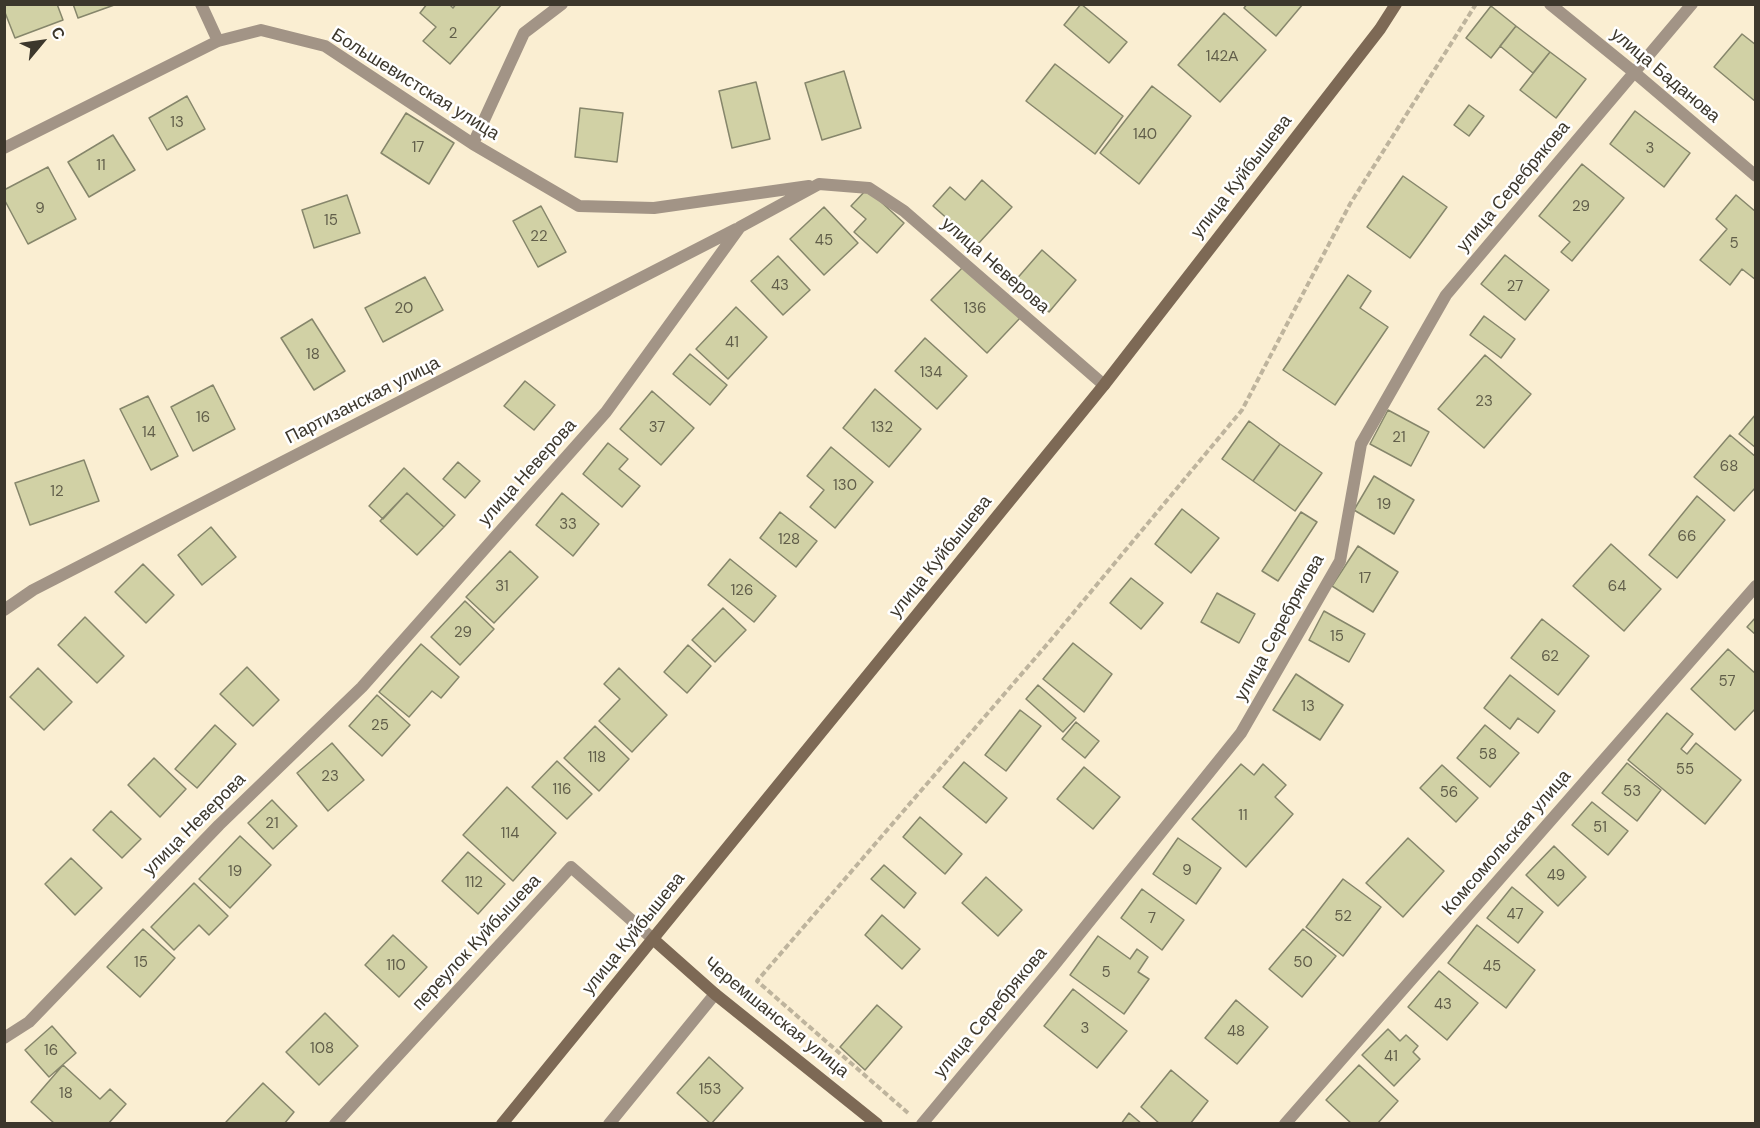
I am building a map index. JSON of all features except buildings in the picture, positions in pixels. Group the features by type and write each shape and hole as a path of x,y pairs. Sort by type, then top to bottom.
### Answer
{"main road":[{"name":"улица Куйбышева","path":"501,1124 1104,385 1373,38 1396,4"},
{"name":"Черемшанская улица","path":"653,939 715,994 877,1124"}],"street":[{"path":"201,4 218,41"},
{"path":"473,144 524,33 562,4"},
{"name":"улица Баданова","path":"1550,4 1755,176"},
{"name":"улица Серебрякова","path":"922,1124 1052,968 1241,733 1340,561 1361,444 1446,295 1692,4"},
{"name":"Большевистская улица","path":"4,148 218,41 261,30 325,46 473,144 579,206 654,208 819,184"},
{"name":"улица Неверова","path":"4,1038 29,1022 219,825 362,687 606,412 740,227 819,184 869,188 904,211 1104,385"},
{"name":"Партизанская улица","path":"4,610 33,590 740,227"},
{"name":"Комсомольская улица","path":"1286,1124 1755,586"},
{"name":"переулок Куйбышева","path":"335,1124 571,867 653,939"},
{"path":"609,1124 715,994"}],"path":[{"path":"911,1116 757,981 1050,641 1242,410 1350,204 1476,4"}]}
